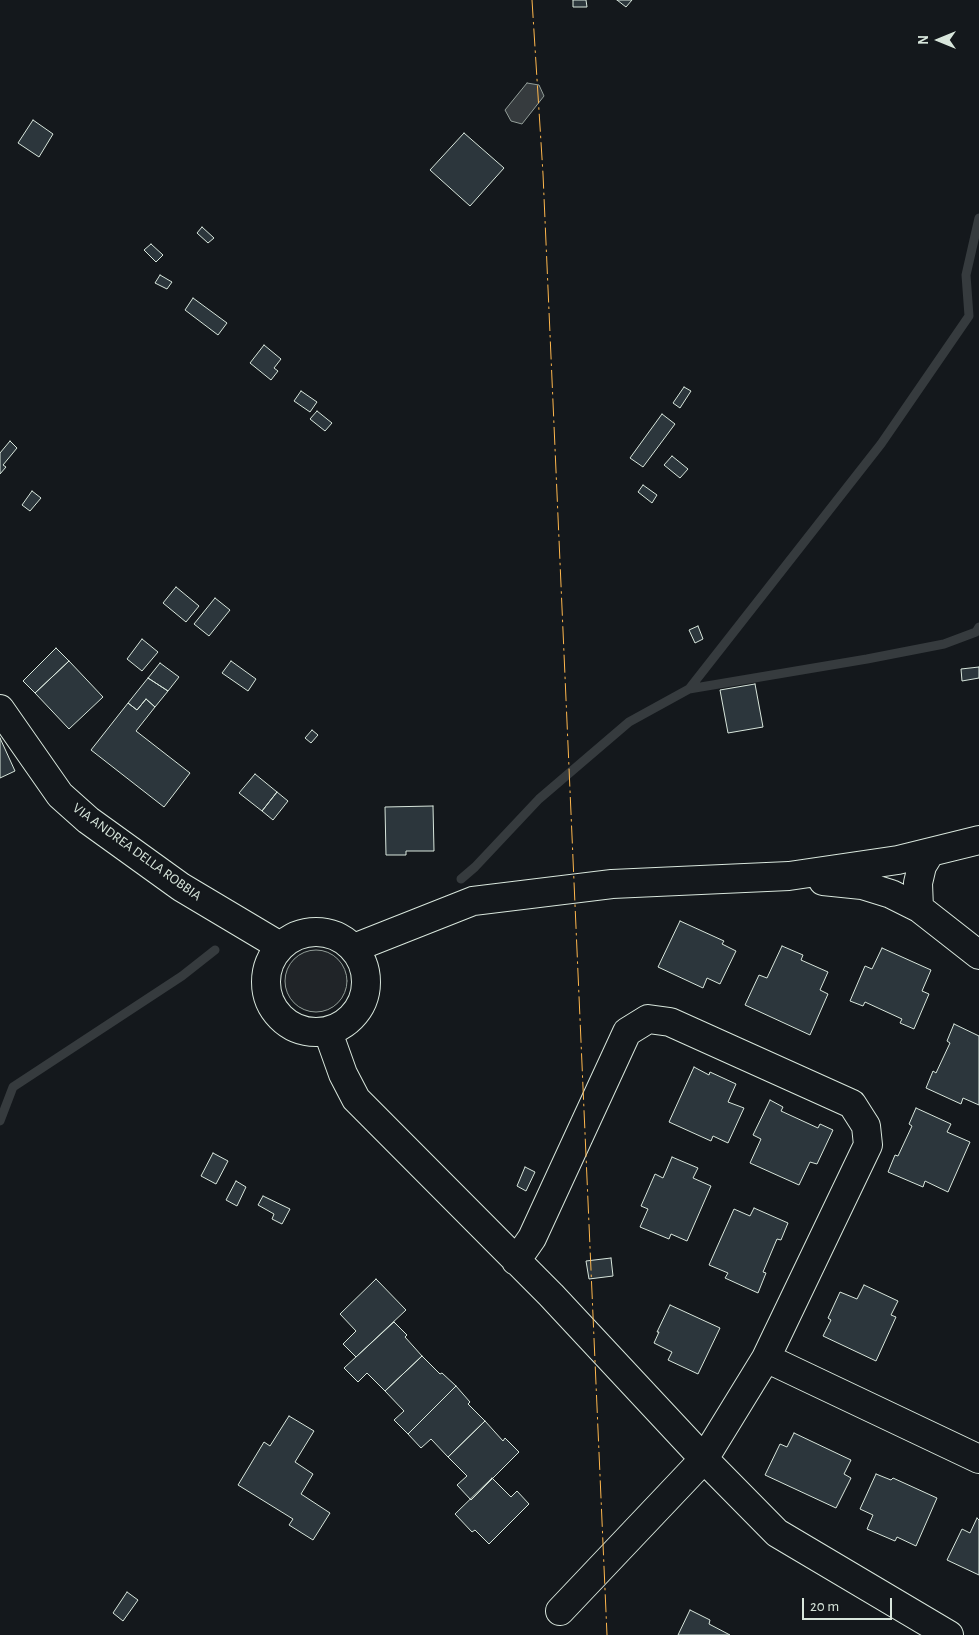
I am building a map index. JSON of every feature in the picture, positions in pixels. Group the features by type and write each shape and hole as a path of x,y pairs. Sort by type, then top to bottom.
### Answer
{"street":[{"name":"VIA ANDREA DELLA ROBBIA","path":"0,709 60,795 88,820 181,886 280,946"},
{"path":"354,948 473,901 612,884 789,876 898,860 979,840"},
{"path":"919,908 918,883 922,866 930,852"},
{"path":"789,876 862,886 891,894 919,908 979,955"},
{"path":"309,931 326,932 342,938 354,948 363,963 367,980 364,998 356,1013 344,1025 328,1032 311,1033 295,1029 282,1020 272,1007 266,992 266,975 270,959 280,946 293,936 309,931"},
{"path":"516,1261 532,1238 627,1032 648,1019 670,1022 852,1104 866,1126 868,1145 766,1358 704,1459 560,1611"},
{"path":"328,1032 356,1099 551,1296 704,1459 776,1532 949,1635"},
{"path":"766,1358 979,1458"}],"shaded area":[{"path":"527,83 539,85 544,96 522,124 511,121 505,110"},
{"path":"316,950 328,952 338,959 345,969 347,981 345,993 338,1003 328,1010 316,1012 304,1010 294,1003 287,993 285,981 287,969 294,959 304,952"}],"building":[{"path":"573,0 586,0 587,7 573,7"},
{"path":"617,0 632,0 626,7"},
{"path":"33,120 53,134 39,157 18,143"},
{"path":"464,133 504,168 470,206 430,170"},
{"path":"202,227 214,238 208,243 197,233"},
{"path":"151,244 163,255 156,262 144,250"},
{"path":"160,275 172,282 167,289 155,283"},
{"path":"193,298 227,323 218,335 185,310"},
{"path":"264,345 281,359 274,368 278,371 271,380 250,363"},
{"path":"684,387 691,391 680,408 673,403"},
{"path":"301,391 317,402 310,412 294,401"},
{"path":"317,411 332,423 325,431 310,419"},
{"path":"662,414 675,424 643,467 630,458"},
{"path":"10,441 17,448 3,465 6,467 0,474 0,453"},
{"path":"672,456 688,469 680,478 664,465"},
{"path":"643,485 657,495 652,503 638,492"},
{"path":"32,491 41,498 30,511 22,505"},
{"path":"176,587 199,606 186,622 163,603"},
{"path":"215,598 230,610 209,636 194,624"},
{"path":"698,626 703,639 695,643 689,630"},
{"path":"142,639 158,652 142,671 127,659"},
{"path":"56,648 69,661 35,693 23,681"},
{"path":"69,661 103,697 69,729 35,693"},
{"path":"231,661 256,679 248,691 222,673"},
{"path":"160,663 179,677 168,691 148,678"},
{"path":"979,667 979,678 962,681 961,669"},
{"path":"148,678 168,691 155,707 146,699 137,710 128,703"},
{"path":"755,684 763,727 728,733 720,690"},
{"path":"146,699 155,707 136,731 190,773 164,807 91,750 128,703 137,710"},
{"path":"312,730 318,735 311,743 305,738"},
{"path":"0,738 15,771 0,778"},
{"path":"255,774 277,792 262,811 239,793"},
{"path":"277,792 288,801 273,820 262,811"},
{"path":"433,806 434,851 406,851 406,855 386,855 385,807"},
{"path":"680,921 724,941 722,944 736,951 720,984 707,978 703,988 658,967"},
{"path":"782,946 803,955 801,960 828,972 820,990 828,994 810,1035 745,1005 759,975 767,978"},
{"path":"882,948 931,970 922,991 929,994 914,1029 900,1023 902,1019 865,1002 863,1006 850,1001 865,966 872,969"},
{"path":"954,1024 979,1036 979,1105 963,1098 961,1104 926,1088 933,1071 936,1073 950,1043 947,1041"},
{"path":"694,1067 709,1075 710,1072 736,1084 728,1102 744,1108 728,1143 713,1136 711,1141 669,1122"},
{"path":"770,1100 783,1107 781,1111 818,1128 820,1124 833,1130 817,1164 810,1162 799,1185 750,1163 761,1139 753,1135"},
{"path":"916,1108 951,1124 947,1132 970,1142 948,1192 925,1181 923,1187 888,1172 895,1155 898,1156 912,1126 909,1124"},
{"path":"213,1153 228,1161 216,1184 201,1176"},
{"path":"672,1157 698,1168 693,1178 711,1186 687,1241 671,1234 669,1239 640,1227 648,1209 641,1206 655,1174 663,1178"},
{"path":"525,1167 535,1172 526,1191 517,1186"},
{"path":"236,1181 246,1187 237,1206 226,1200"},
{"path":"263,1196 290,1209 282,1224 272,1219 274,1214 258,1205"},
{"path":"754,1208 788,1223 781,1240 777,1239 763,1272 766,1273 758,1293 725,1278 728,1273 709,1265 734,1209 750,1216"},
{"path":"611,1258 613,1276 589,1279 586,1261"},
{"path":"376,1279 406,1310 356,1357 343,1344 356,1331 340,1314"},
{"path":"864,1285 898,1301 891,1315 896,1317 876,1361 823,1336 831,1320 828,1318 840,1292 857,1299"},
{"path":"670,1305 720,1328 698,1374 668,1360 672,1352 654,1343 659,1332 657,1332"},
{"path":"394,1322 407,1335 405,1337 422,1356 385,1391 367,1373 358,1382 344,1368"},
{"path":"422,1356 440,1374 442,1373 456,1386 408,1434 394,1420 404,1411 385,1391"},
{"path":"456,1386 470,1402 468,1404 485,1421 448,1457 431,1439 421,1448 408,1434"},
{"path":"289,1416 314,1431 295,1462 313,1474 301,1494 330,1513 313,1540 289,1525 293,1519 238,1485 264,1442 270,1446"},
{"path":"485,1421 503,1441 505,1438 519,1452 471,1500 457,1485 467,1476 448,1457"},
{"path":"794,1433 851,1460 844,1474 851,1478 836,1508 765,1475 780,1444 787,1447"},
{"path":"876,1474 891,1480 893,1478 937,1498 916,1546 897,1537 895,1541 867,1529 873,1515 860,1509"},
{"path":"492,1478 511,1497 517,1491 529,1504 489,1544 475,1530 472,1532 455,1514"},
{"path":"977,1518 979,1520 979,1575 947,1560 962,1529 970,1533"},
{"path":"127,1592 138,1600 123,1621 113,1613"},
{"path":"690,1610 710,1620 709,1624 730,1635 678,1635"}],"waterway":[{"path":"689,689 881,444 969,316 966,275 979,218"},
{"path":"461,879 475,867 539,799 629,722 689,689 944,644 976,632 979,627"},
{"path":"0,1121 13,1087 182,976 215,950"}],"power":[{"path":"532,0 543,174 607,1635"}]}
